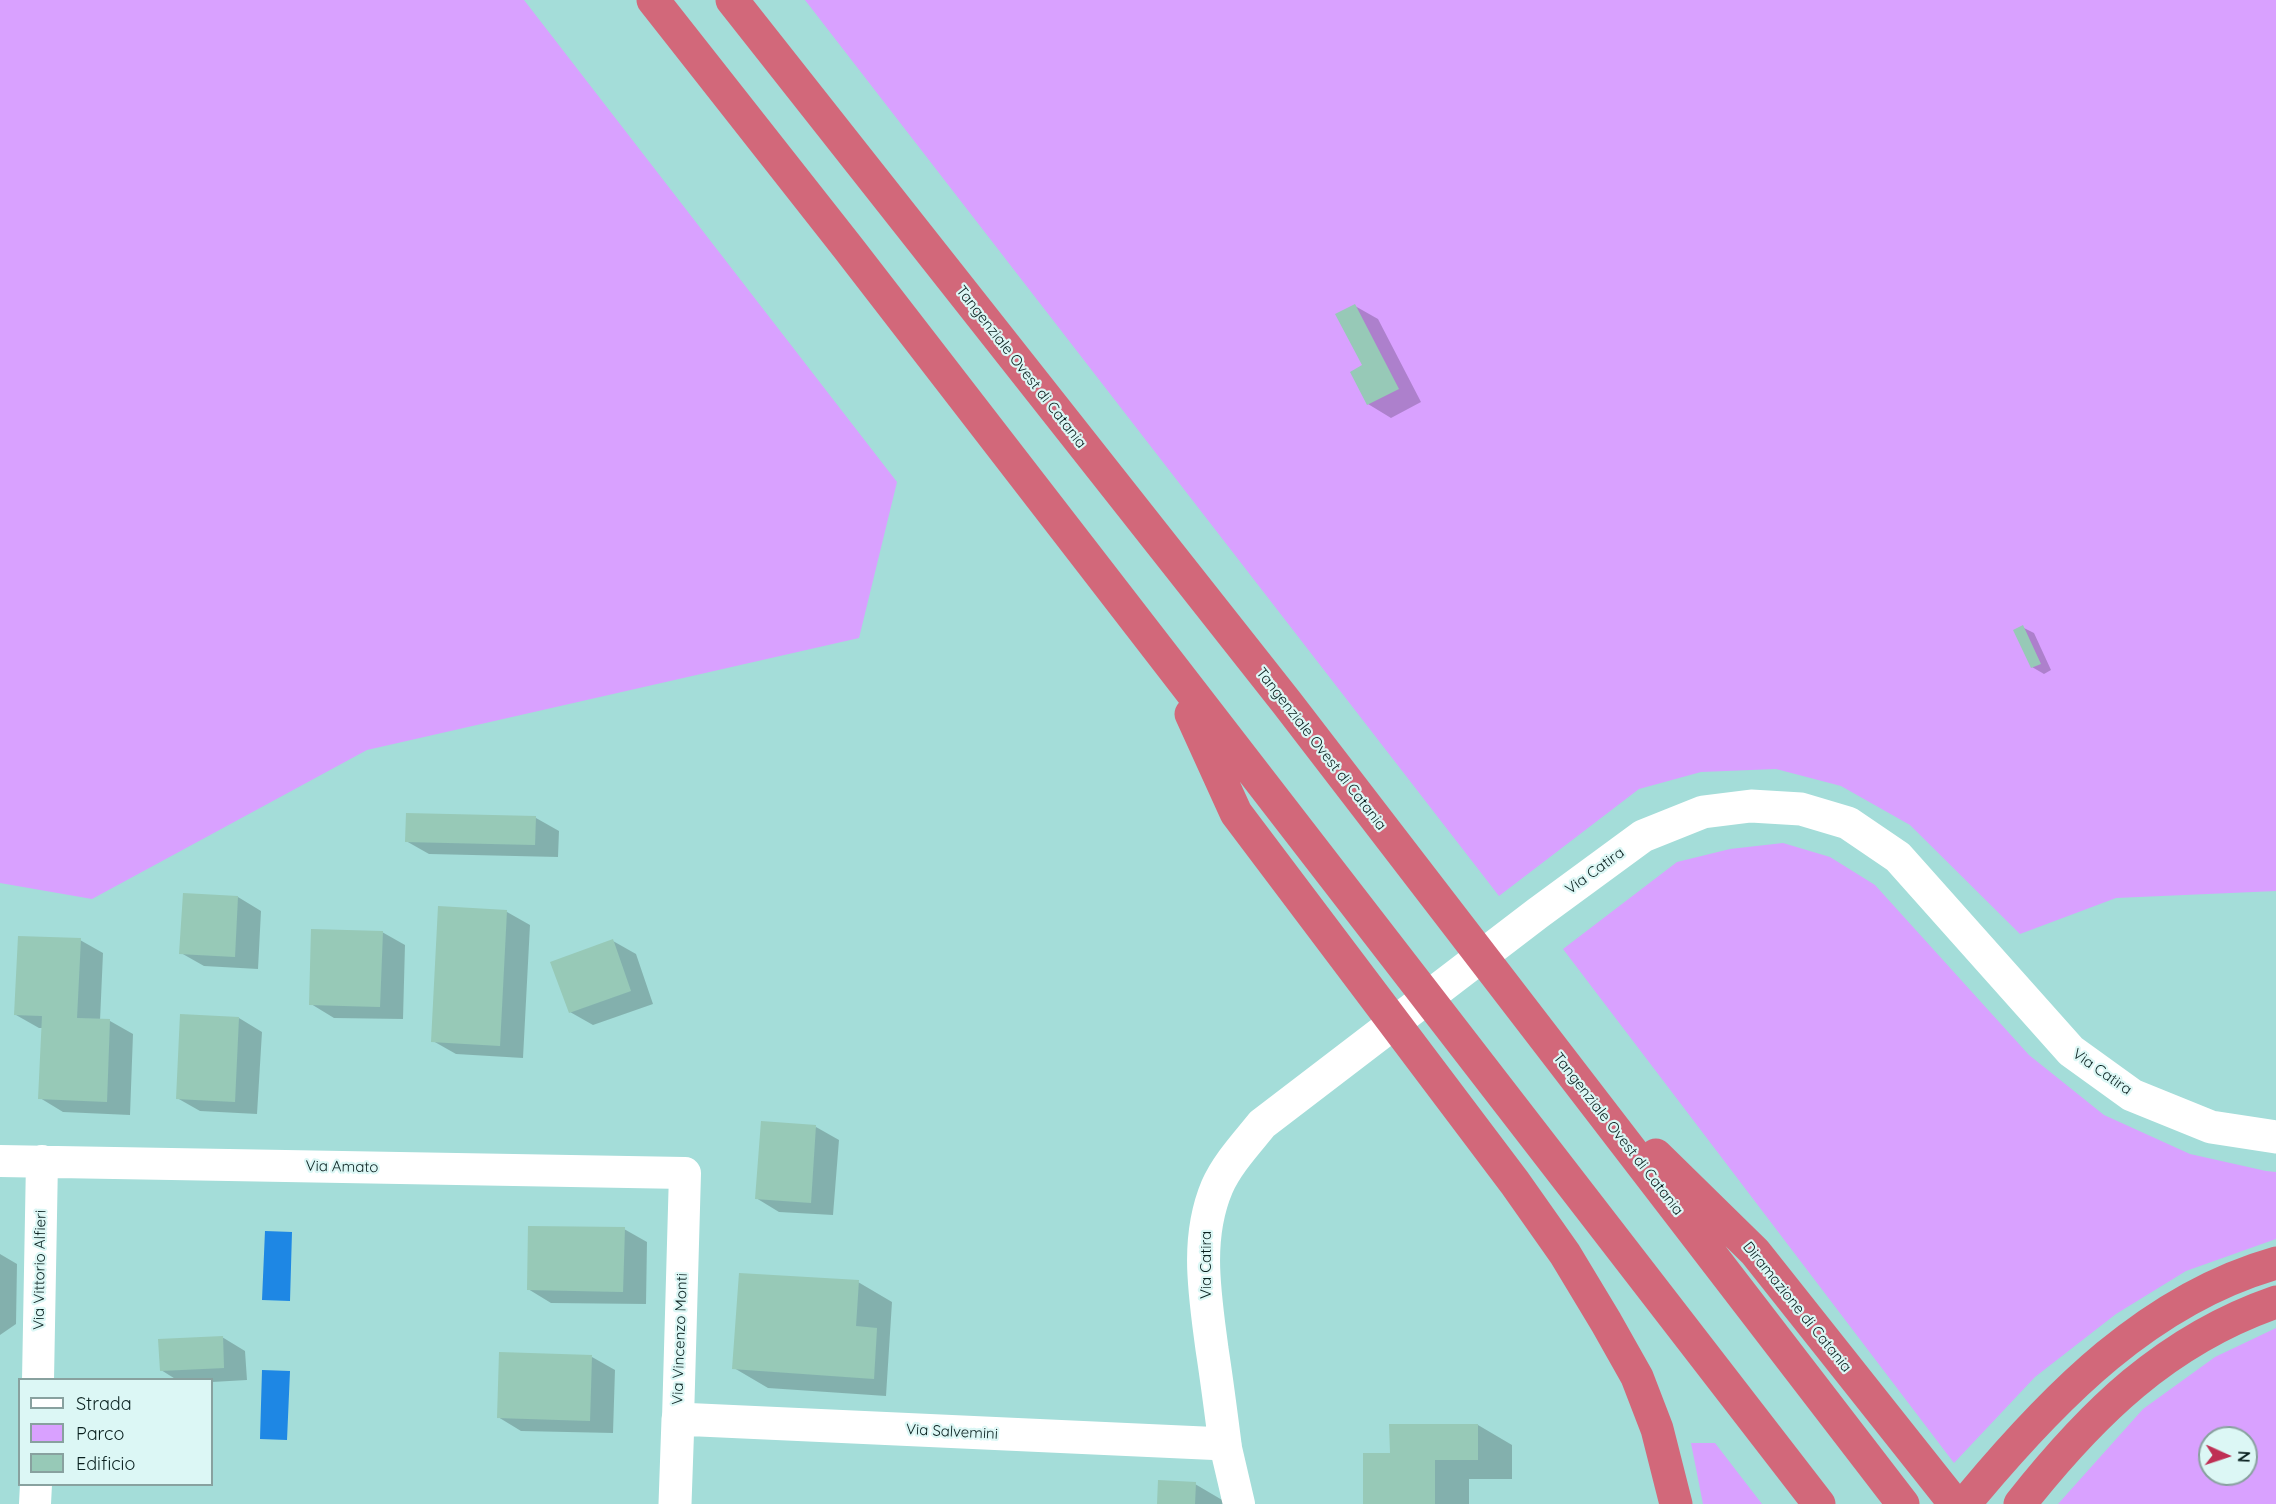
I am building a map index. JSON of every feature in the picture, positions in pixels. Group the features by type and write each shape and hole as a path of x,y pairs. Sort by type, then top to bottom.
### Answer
{"highway":[{"path":"653,0 870,276 1819,1504"},
{"name":"Tangenziale Ovest di Catania","path":"732,0 1279,694 1903,1504"},
{"path":"1168,663 1236,813 1515,1183 1565,1254 1637,1377 1657,1429 1676,1504"},
{"name":"Diramazione di Catania","path":"1572,1075 1755,1252 1963,1499 2059,1398 2137,1332 2180,1305 2225,1282 2276,1263"},
{"path":"2020,1504 2085,1427 2158,1363 2197,1336 2229,1320 2276,1302"}],"street":[{"name":"Via Catira","path":"1239,1504 1225,1444 1206,1303 1203,1259 1206,1221 1218,1186 1236,1156 1262,1124 1377,1039 1538,913 1643,836 1703,812 1751,806 1801,809 1848,823 1898,857 2071,1052 2132,1095 2211,1127 2276,1137"},
{"name":"Via Amato","path":"0,1161 685,1173"},
{"name":"Via Vittorio Alfieri","path":"38,1378 42,1161"},
{"name":"Via Vincenzo Monti","path":"675,1504 685,1173"},
{"name":"Via Salvemini","path":"678,1419 1225,1444"},
{"path":"35,1504 36,1486"}],"green space":[{"path":"0,0 524,0 897,482 859,638 367,750 92,899 0,883"},
{"path":"805,0 2276,0 2276,891 2116,898 2020,934 1910,825 1841,786 1776,769 1701,772 1639,789 1499,896"},
{"path":"1783,843 1830,857 1875,885 2029,1055 2104,1115 2190,1154 2276,1172 2276,1239 2186,1271 2116,1314 2035,1377 1954,1463 1563,949 1677,862 1730,849"},
{"path":"2276,1328 2276,1504 2058,1504 2143,1409 2215,1357"},
{"path":"1691,1443 1715,1443 1762,1504 1703,1504"}],"water":[{"path":"265,1231 292,1232 290,1301 262,1300"},
{"path":"262,1370 290,1371 287,1440 260,1439"}],"building":[{"path":"1355,304 1399,389 1367,405 1350,372 1362,365 1335,314"},
{"path":"2023,625 2041,664 2031,668 2013,630"},
{"path":"406,813 536,816 535,845 405,842"},
{"path":"183,893 238,896 235,957 179,954"},
{"path":"438,906 507,910 500,1046 431,1042"},
{"path":"311,929 383,931 380,1007 309,1005"},
{"path":"18,936 81,938 77,1018 110,1019 107,1102 38,1099 42,1016 14,1015"},
{"path":"613,939 631,991 569,1013 550,962"},
{"path":"180,1014 239,1017 235,1102 176,1099"},
{"path":"761,1121 816,1125 811,1203 755,1199"},
{"path":"528,1226 625,1227 623,1292 527,1290"},
{"path":"739,1273 859,1280 856,1326 877,1328 874,1379 732,1369"},
{"path":"223,1336 224,1368 160,1371 158,1339"},
{"path":"499,1352 592,1355 590,1421 497,1418"},
{"path":"1389,1424 1478,1424 1478,1460 1435,1460 1435,1504 1363,1504 1363,1453 1390,1453"},
{"path":"1158,1480 1196,1482 1195,1504 1157,1504"}]}
